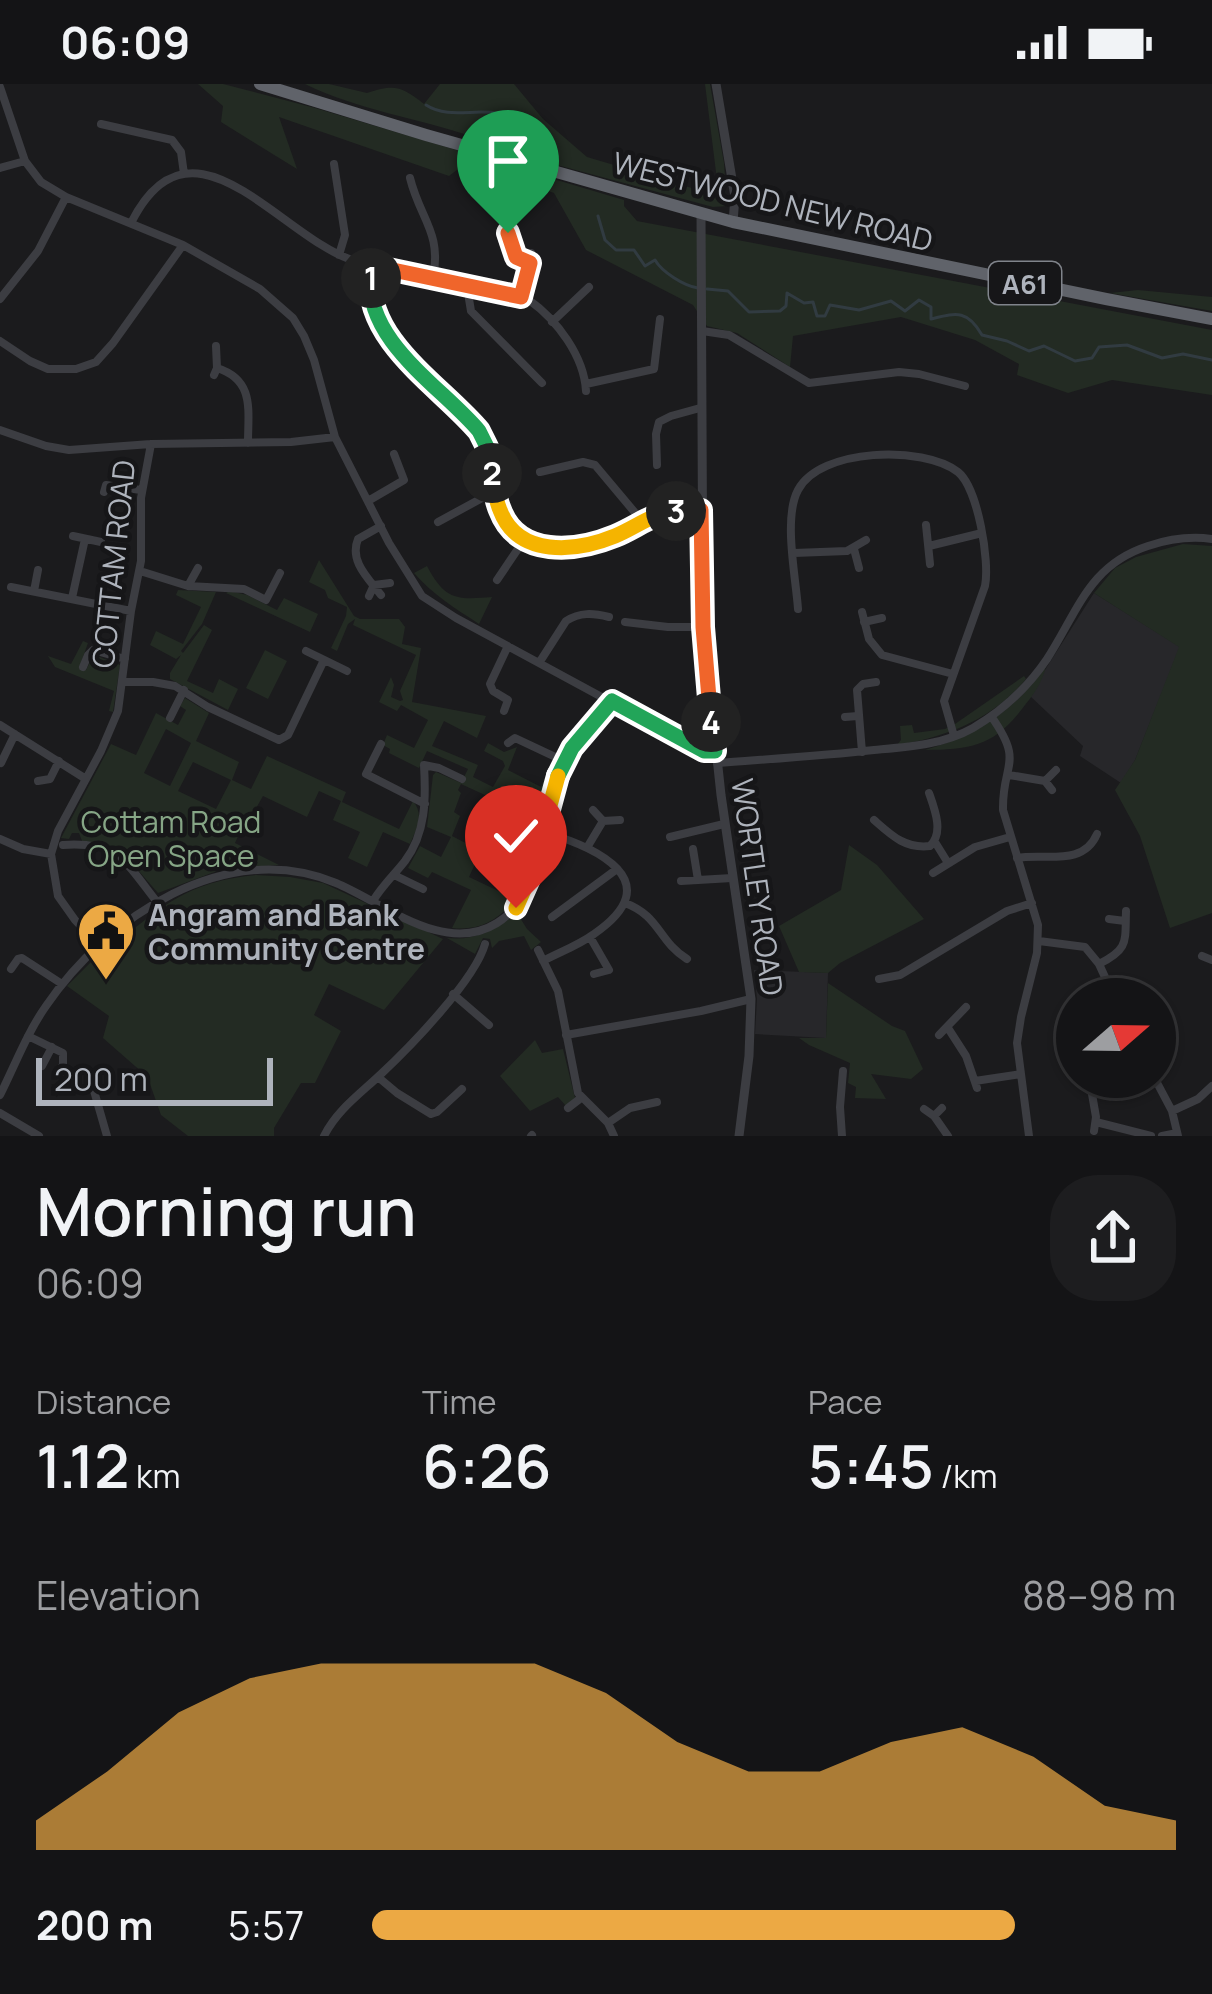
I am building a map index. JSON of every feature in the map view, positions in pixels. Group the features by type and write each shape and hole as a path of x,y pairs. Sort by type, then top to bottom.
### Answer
{"highway":[{"name":"WESTWOOD NEW ROAD","path":"260,84 733,222 1212,319"}],"street":[{"path":"716,84 735,197 733,222"},
{"path":"0,87 25,161 41,182 183,245 260,289 299,326 314,360 335,437 422,596 716,757 862,752 953,736 991,716 1035,675 1094,579 1110,563 1161,542 1212,539"},
{"path":"98,125 172,140 181,152 184,174"},
{"path":"0,168 25,161"},
{"path":"334,164 345,235 339,255"},
{"path":"131,224 153,188 169,178 205,174 226,182 339,255 521,297 534,304 580,362 586,388 654,369 654,337 660,319"},
{"path":"415,183 435,239 433,278"},
{"path":"0,299 38,251 66,197"},
{"name":"WORTLEY ROAD","path":"701,213 703,627 724,824 751,999 739,1136"},
{"path":"511,220 508,233 513,253 520,260 530,258 521,297"},
{"path":"0,341 48,370 76,369 96,362 183,245"},
{"path":"374,266 371,295 384,330 483,436 499,509 524,540 564,548 604,540 664,512 701,510"},
{"path":"470,285 472,311 542,383"},
{"path":"552,322 583,299 589,287"},
{"path":"702,332 729,335 809,383 899,372 964,386"},
{"path":"216,346 216,371 236,376 247,395 248,443"},
{"path":"657,465 659,422 700,408"},
{"path":"0,430 69,450 335,437"},
{"name":"COTTAM ROAD","path":"51,854 66,813 115,719 140,571 141,490 151,444"},
{"path":"368,501 404,480 394,454"},
{"path":"798,610 791,594 793,505 803,482 831,464 890,455 914,454 957,471 967,483 987,559 986,579 944,708 953,736"},
{"path":"539,473 583,462 595,465 642,521"},
{"path":"104,492 106,485 141,490"},
{"path":"436,524 495,490"},
{"path":"381,526 355,546 356,561 381,595"},
{"path":"926,526 930,564"},
{"path":"929,546 982,533"},
{"path":"73,536 100,542"},
{"path":"72,598 85,538"},
{"path":"497,580 524,540"},
{"path":"794,553 854,549 866,540"},
{"path":"854,549 859,568"},
{"path":"188,586 198,568"},
{"path":"34,591 38,570"},
{"path":"140,571 188,586 236,587 266,600 280,573"},
{"path":"374,585 390,583"},
{"path":"369,596 374,585"},
{"path":"11,586 131,611"},
{"path":"539,663 572,617 588,613 609,617"},
{"path":"882,618 863,617 873,646 882,655 952,674"},
{"path":"625,622 703,627"},
{"path":"504,711 508,700 490,684 508,646"},
{"path":"83,667 93,650 125,659"},
{"path":"306,651 347,671"},
{"path":"123,682 154,682 184,690 279,740 288,735 325,660"},
{"path":"862,752 857,690 877,682"},
{"path":"170,718 184,690"},
{"path":"0,1095 28,1036 62,984 99,945 157,902 209,878 264,872 321,878 442,933 467,934 488,928 512,911 524,894 564,761 612,701"},
{"path":"845,717 858,716"},
{"path":"991,716 1009,747 1003,800 1038,925 1039,941 1018,1030 1029,1136"},
{"path":"0,725 86,779"},
{"path":"3,764 15,734"},
{"path":"508,742 515,738 564,761"},
{"path":"381,744 367,774 425,804"},
{"path":"38,781 50,779 59,761"},
{"path":"373,901 414,846 425,804 424,765 463,779"},
{"path":"1045,781 1056,770"},
{"path":"1009,775 1045,781 1052,790"},
{"path":"929,793 937,823 935,842 949,863"},
{"path":"593,810 603,821"},
{"path":"603,821 620,820"},
{"path":"874,820 906,844 923,848 935,842"},
{"path":"588,846 603,821"},
{"path":"676,831 724,824"},
{"path":"543,832 607,857 625,884 625,903 611,920 590,937 543,961"},
{"path":"1017,858 1090,854 1097,834"},
{"path":"933,873 975,848 1010,837"},
{"path":"0,839 51,854 58,896 99,945"},
{"path":"63,845 75,840 123,859 157,902"},
{"path":"693,849 698,880"},
{"path":"552,917 617,869"},
{"path":"394,875 423,889"},
{"path":"681,881 732,878"},
{"path":"625,903 644,910 687,959"},
{"path":"879,979 893,978 1007,910 1032,903"},
{"path":"1099,964 1120,951 1126,939 1125,916 1109,919"},
{"path":"590,937 609,970 595,974"},
{"path":"1039,941 1089,950 1105,978"},
{"path":"325,1136 344,1108 421,1034 486,950"},
{"path":"538,950 558,991 581,1098 608,1123 614,1136"},
{"path":"11,969 20,958 62,984"},
{"path":"893,978 894,990"},
{"path":"453,994 489,1024"},
{"path":"566,1035 751,999"},
{"path":"966,1007 943,1031 966,1057 976,1084 1021,1074"},
{"path":"28,1036 63,1054 58,1075"},
{"path":"42,1066 52,1047"},
{"path":"842,1071 842,1136"},
{"path":"378,1077 430,1114 462,1088"},
{"path":"92,1084 107,1136"},
{"path":"841,1090 855,1092"},
{"path":"1172,1111 1210,1094"},
{"path":"568,1108 581,1098"},
{"path":"1092,1098 1095,1126 1150,1136"},
{"path":"1162,1136 1177,1135 1165,1098"},
{"path":"608,1123 630,1108 657,1102"},
{"path":"934,1116 942,1108"},
{"path":"924,1109 948,1136"},
{"path":"0,1113 39,1136"}],"shaded area":[{"path":"1094,593 1180,647 1135,760 1121,783 1080,756 1083,746 1029,695"},
{"path":"754,970 828,973 826,1038 755,1034"}],"green space":[{"path":"198,84 223,84 315,108 624,200 637,221 1212,330 1212,395 1112,380 1068,393 1017,375 1019,364 975,340 901,317 793,336 790,367 737,333 707,326 693,305 586,250 554,193 466,163 449,176 279,117 297,169 221,122 223,106"},
{"path":"305,84 367,93 397,88 424,104 440,84 514,84 543,119 587,157 719,196 705,84 710,84 727,206 713,207 475,143 473,137 346,101"},
{"path":"1138,290 1212,297 1212,311 1110,293"},
{"path":"1183,544 1212,546 1212,913 1170,928 1140,836 1115,790 1135,760 1179,647 1094,593 1115,568"},
{"path":"319,560 354,616 399,619 405,627 402,644 421,648 412,702 486,716 477,738 444,721 432,746 478,765 473,777 493,787 505,766 484,751 488,743 504,752 517,747 508,770 541,787 552,761 557,765 541,821 519,811 496,860 486,856 511,807 461,784 458,790 454,812 460,816 452,836 481,851 469,877 515,899 487,923 452,928 471,890 432,872 428,878 408,868 420,846 441,857 451,837 427,827 433,775 436,772 461,783 468,769 427,751 419,768 383,745 387,735 414,748 428,720 401,705 397,711 379,702 391,677 391,697 403,700 400,691 416,655 353,625 355,619 348,624 337,651 331,648 347,607 309,582"},
{"path":"427,566 446,592 492,597 479,624 414,573"},
{"path":"178,590 216,592 202,624 181,651 204,625 212,630 187,681 213,693 219,679 238,689 228,710 170,679 181,655 176,659 150,645 156,631 183,644 201,607 176,595"},
{"path":"226,593 277,610 284,598 318,614 310,632"},
{"path":"83,641 88,643 79,668 86,670 97,656 120,665 113,712 109,711 114,691 55,667 48,656 71,664"},
{"path":"265,650 287,661 268,699 246,688"},
{"path":"1046,666 1033,694 991,738 968,747 925,750 993,719"},
{"path":"1024,676 1013,693 984,715 934,737 897,745 900,726 912,725 914,733 945,729"},
{"name":"Cottam Road Open Space","path":"185,698 209,713 196,741 239,762 232,780 251,789 267,756 346,792 342,802 399,829 413,801 419,817 410,844 383,832 367,867 348,858 360,832 333,820 341,801 319,791 307,817 263,796 235,843 279,865 225,868 158,893 132,859 102,844 82,841 79,833 61,838 111,744 136,755 156,713 178,725 186,710 180,706","holes":["166,729 191,743 170,786 144,773","193,762 231,780 216,809 178,791"]},
{"path":"849,845 877,865 924,919 828,973 799,972 779,926 841,890"},
{"path":"256,875 323,883 443,939 384,1010 329,984 314,1015 341,1031 315,1083 301,1083 274,1128 274,1136 188,1136 161,1115 143,1073 103,1038 109,1016 67,986 106,947 176,899 211,884"},
{"path":"517,913 541,942 531,950 524,936 499,941 492,948 490,939 483,938 475,954 447,938 484,933"},
{"path":"828,983 905,1031 923,1069 911,1079 871,1074 886,1099 855,1098 856,1087 848,1083 850,1063 799,1038 826,1038"},
{"path":"535,1040 542,1053 563,1049 575,1098 566,1106 558,1097 530,1111 500,1076"}],"waterway":[{"path":"426,105 450,113 501,114 523,129"},
{"path":"598,216 605,240 616,250 634,250 645,266 655,260 674,278 698,288"},
{"path":"707,289 728,291 749,312 780,311 786,306 787,293 804,303 813,302 817,316 825,316 830,305 859,310 891,301 905,311 919,300 931,307 931,319 960,315 982,335 1029,351 1044,346 1075,361 1092,358 1099,347 1127,345 1162,358 1183,354 1212,360"}],"place":[{"name":"Angram and Bank Community Centre","path":"106,982"}],"route":[{"path":"508,233 516,257 530,263 521,297 374,266 370,288 384,330 483,436 499,509 524,540 564,548 616,536 653,515 701,510 703,627 715,751 700,749 612,701 564,761 532,872 516,908"}]}
